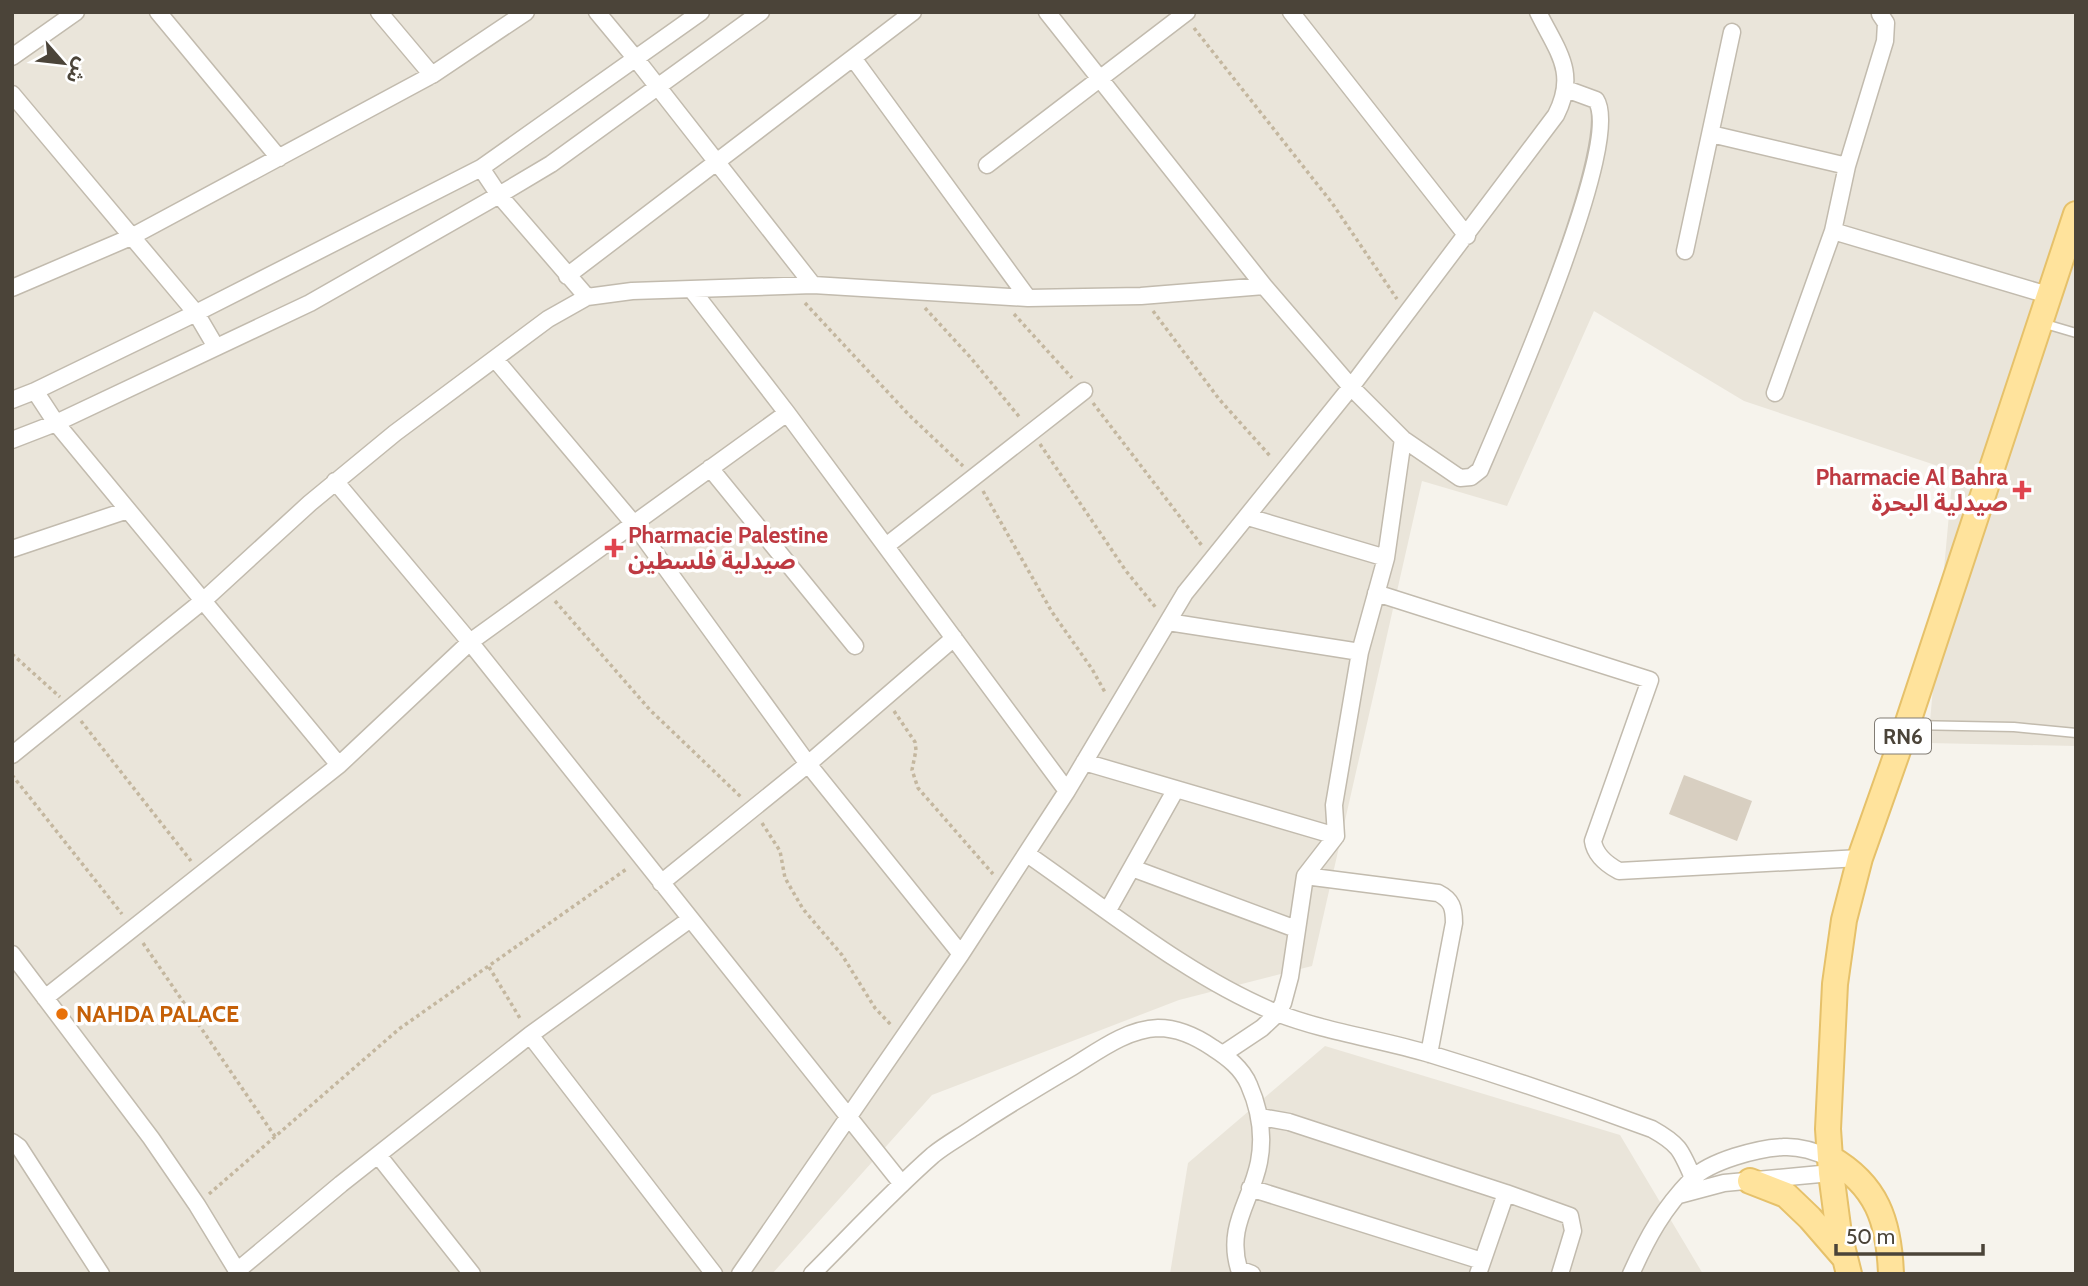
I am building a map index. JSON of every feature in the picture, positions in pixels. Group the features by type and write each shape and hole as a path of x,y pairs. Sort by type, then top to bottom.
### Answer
{"main road":[{"name":"RN6","path":"1847,1266 1839,1234 1830,1166 1829,1080 1835,984 1844,920 1860,858 2076,214"},
{"path":"1830,1166 1856,1175 1876,1204 1890,1248 1891,1274"},
{"path":"1750,1181 1777,1190 1793,1202 1847,1266"}],"street":[{"path":"12,57 76,12"},
{"path":"158,12 279,158"},
{"path":"379,12 432,75"},
{"path":"12,288 131,237 279,158 432,75 526,12"},
{"path":"597,12 813,285"},
{"path":"12,400 196,313 481,168 701,12"},
{"path":"12,440 56,423 310,303 499,195 551,164 761,12"},
{"path":"567,276 913,12"},
{"path":"1047,12 1264,286 1351,387 1403,439 1460,478 1471,477 1480,470 1548,309 1600,137 1601,113 1596,100 1566,89"},
{"path":"1291,12 1468,236"},
{"path":"740,1274 850,1118 1027,854 1185,593 1351,387 1468,236 1556,115 1564,101 1566,69 1538,12"},
{"path":"987,165 1186,14"},
{"path":"1775,393 1833,231 1847,166 1885,41 1886,23 1880,14"},
{"path":"1685,251 1732,32"},
{"path":"853,58 1028,298"},
{"path":"12,94 196,313 216,347"},
{"path":"1711,134 1847,166"},
{"path":"481,168 499,195 587,297"},
{"path":"1833,231 2048,295"},
{"path":"12,755 204,600 335,481 395,433 548,319 587,297 632,291 813,285 1028,298 1141,296 1264,286"},
{"path":"692,290 1068,790"},
{"path":"495,359 634,524 808,764 961,954"},
{"path":"35,391 56,423 339,765"},
{"path":"886,546 1084,391"},
{"path":"45,998 339,765 470,642 787,413"},
{"path":"1223,1054 1253,1035 1278,1013 1290,977 1306,876 1336,836 1334,805 1360,652 1386,558 1403,439"},
{"path":"710,468 855,646"},
{"path":"335,481 470,642 902,1184"},
{"path":"12,549 128,510"},
{"path":"1248,517 1386,558"},
{"path":"1376,593 1650,680 1593,841 1600,856 1619,871 1860,858"},
{"path":"1168,622 1360,652"},
{"path":"661,883 808,764 954,638"},
{"path":"1084,762 1336,836"},
{"path":"1108,910 1176,789"},
{"path":"1027,854 1194,970 1250,1001 1322,1027 1429,1054 1651,1129 1666,1137 1682,1151 1693,1178"},
{"path":"1132,867 1296,929"},
{"path":"1306,876 1438,893 1452,904 1454,923 1429,1054"},
{"path":"12,954 151,1138 238,1272 378,1155 530,1035 689,920"},
{"path":"812,1274 936,1153 1115,1041 1159,1028 1194,1037 1223,1054 1244,1074 1260,1117 1260,1152 1234,1244 1243,1272"},
{"path":"530,1035 714,1274"},
{"path":"1260,1117 1289,1122 1570,1216 1573,1231 1560,1274"},
{"path":"14,1147 101,1274"},
{"path":"1631,1274 1659,1218 1693,1178 1706,1169 1728,1160 1785,1147 1807,1149 1830,1166"},
{"path":"378,1155 472,1274"},
{"path":"1679,1195 1724,1183 1750,1181 1830,1166"},
{"path":"1250,1188 1480,1268 1506,1194"}],"lane":[{"path":"2040,323 2076,333"},
{"path":"1907,724 2014,727 2076,733"}],"path":[{"path":"1186,14 1332,203 1407,313"},
{"path":"909,291 971,358 1032,432 1126,571 1168,622"},
{"path":"999,296 1084,391 1213,560"},
{"path":"1141,296 1219,399 1284,472"},
{"path":"12,654 71,708 201,874"},
{"path":"885,697 915,742 912,770 918,788 1004,888"},
{"path":"12,775 132,927 276,1138"},
{"path":"197,1205 399,1029 642,858"},
{"path":"489,968 530,1035"}],"shaded area":[{"path":"12,12 2076,12 2076,746 1928,743 1953,471 1744,401 1594,311 1507,506 1422,481 1312,966 1179,1000 932,1095 772,1274 12,1274"},
{"path":"1325,1046 1620,1135 1703,1274 1170,1274 1188,1163"}],"building":[{"path":"1684,775 1752,801 1737,841 1669,814"}],"place":[{"name":"Pharmacie Al Bahra صيدلية البحرة","path":"2022,490"},
{"name":"Pharmacie Palestine صيدلية فلسطين","path":"614,548"},
{"name":"NAHDA PALACE","path":"62,1014"}]}
